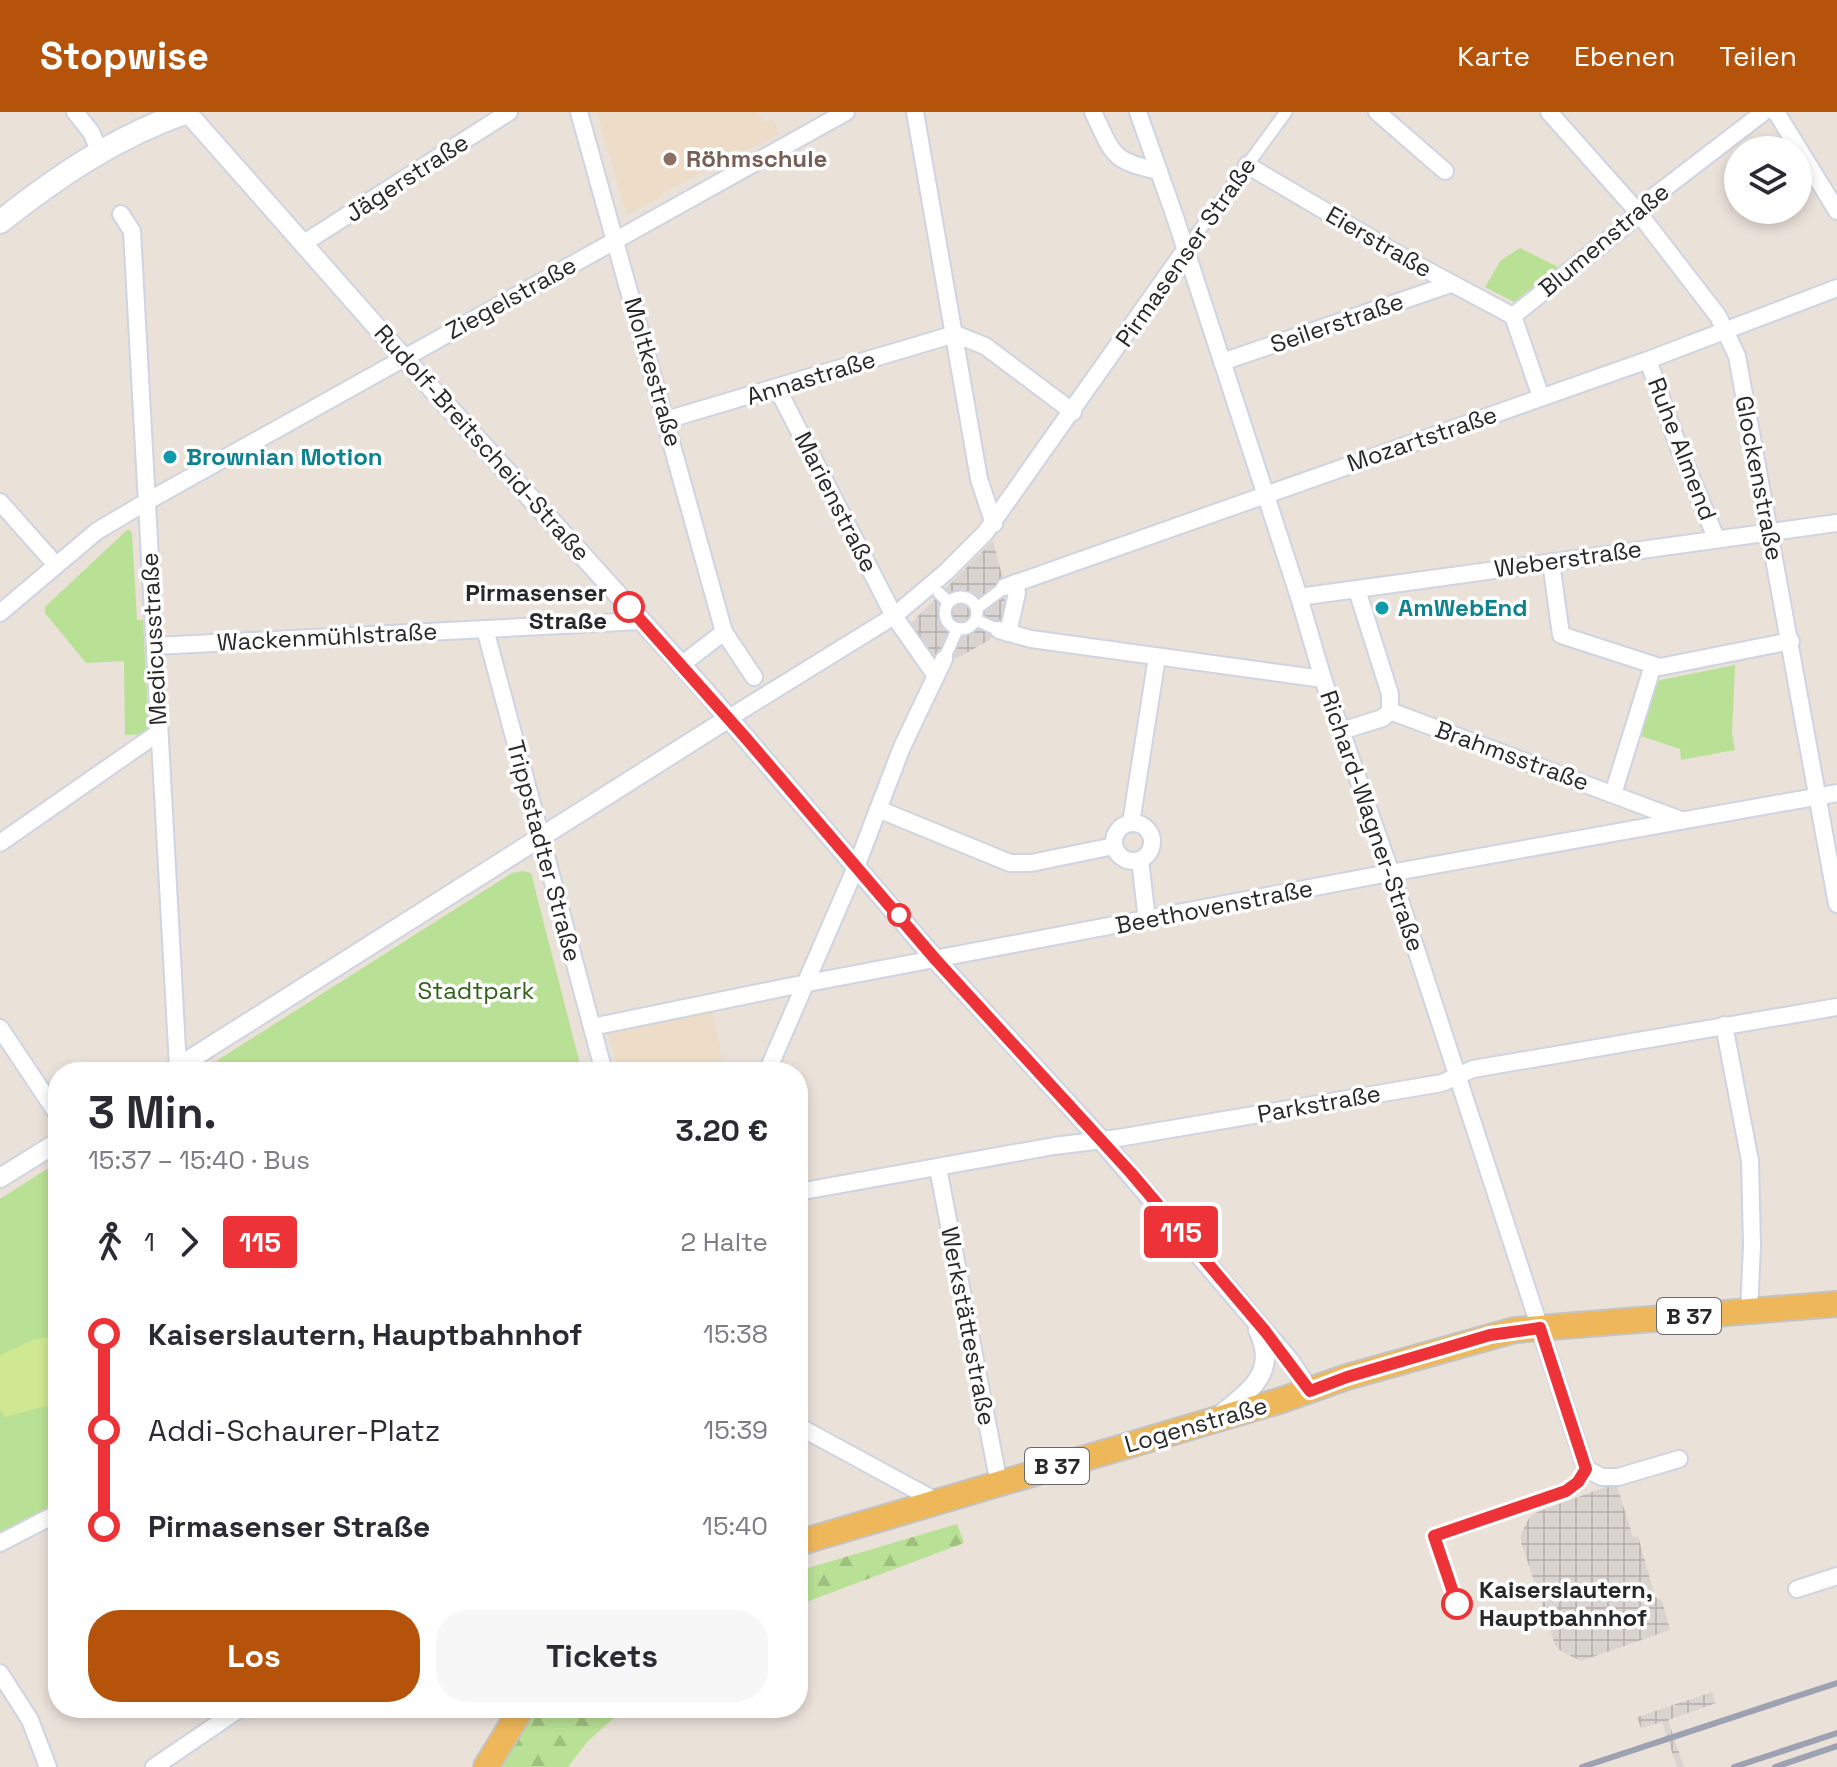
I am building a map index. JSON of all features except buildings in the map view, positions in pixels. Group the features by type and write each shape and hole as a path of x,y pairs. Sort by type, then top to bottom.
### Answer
{"main road":[{"path":"107,147 131,112"},
{"path":"0,222 45,187 107,147 159,121 187,112"},
{"name":"Logenstraße","path":"808,1540 1490,1335 1540,1328 1837,1304"},
{"path":"486,1767 516,1718"}],"street":[{"path":"75,112 107,147"},
{"name":"Rudolf-Breitscheid-Straße","path":"187,112 729,718 936,960 1102,1141 1250,1314 1310,1391"},
{"name":"Jägerstraße","path":"304,243 509,112"},
{"name":"Moltkestraße","path":"579,112 724,632 754,677"},
{"name":"Ziegelstraße","path":"0,613 97,531 846,112"},
{"path":"915,112 979,479 994,524"},
{"path":"1093,112 1111,150 1119,159 1159,171"},
{"name":"Richard-Wagner-Straße","path":"1138,112 1586,1469 1602,1477 1618,1477 1679,1459"},
{"name":"Pirmasenser Straße","path":"187,1062 894,616 946,572 994,524 1185,250 1286,112"},
{"path":"1377,112 1445,171"},
{"name":"Glockenstraße","path":"1549,112 1637,211 1718,316 1737,356 1837,904"},
{"path":"1776,112 1837,211"},
{"name":"Blumenstraße","path":"1513,316 1759,113"},
{"name":"Eierstraße","path":"1247,165 1451,284 1513,316"},
{"name":"Medicusstraße","path":"121,214 132,231 156,646 158,733 166,828 174,1062"},
{"name":"Seilerstraße","path":"1222,362 1451,284"},
{"name":"Mozartstraße","path":"1010,585 1726,332 1837,288"},
{"path":"1513,316 1541,397"},
{"path":"955,334 985,346 1073,412"},
{"name":"Annastraße","path":"666,420 955,334"},
{"name":"Ruhe Almend","path":"1648,360 1677,443 1716,538"},
{"name":"Marienstraße","path":"777,388 894,616 936,676"},
{"path":"0,502 56,565"},
{"name":"Weberstraße","path":"1299,597 1837,523"},
{"path":"1551,562 1561,635 1660,667 1791,641"},
{"path":"1004,631 1017,593 1010,585 977,614 968,628 957,630 947,623 943,613 944,597 970,599 977,614 1004,631 1031,639 1323,679"},
{"path":"1341,731 1383,718 1390,711 1390,694 1357,590"},
{"name":"Wackenmühlstraße","path":"156,646 641,621"},
{"name":"Trippstadter Straße","path":"485,629 601,1062"},
{"path":"771,1062 856,867 902,747 957,630"},
{"path":"681,665 724,632"},
{"path":"1131,823 1157,657"},
{"path":"1613,794 1653,665"},
{"name":"Brahmsstraße","path":"1390,711 1684,821"},
{"path":"0,843 158,733"},
{"name":"Beethovenstraße","path":"592,1027 1391,873 1837,793"},
{"path":"878,809 1010,863 1031,863 1114,846"},
{"path":"1131,823 1144,826 1152,838 1151,849 1140,860 1131,862 1122,858 1114,846 1115,833 1131,823"},
{"path":"1140,860 1147,920"},
{"name":"Parkstraße","path":"808,1190 1054,1146 1102,1141 1442,1083 1473,1069 1837,1007"},
{"path":"1724,1025 1750,1161 1752,1245 1749,1312"},
{"path":"0,1028 48,1100"},
{"path":"0,1178 48,1148"},
{"name":"Werkstättestraße","path":"938,1168 999,1484"},
{"path":"1215,1419 1250,1391 1264,1373 1265,1345 1250,1314"},
{"path":"808,1431 938,1502"},
{"path":"0,1543 48,1518"},
{"path":"1797,1589 1837,1576"},
{"path":"0,1673 30,1720 48,1767"},
{"path":"154,1767 226,1718"}],"shaded area":[{"name":"Röhmschule","path":"597,112 758,112 763,123 773,119 779,134 663,192 662,196 627,215"},
{"path":"993,541 1005,587 1004,612 999,630 988,641 957,658 934,658 924,650 909,625"},
{"path":"712,1012 723,1062 616,1062 608,1033"},
{"path":"1616,1483 1633,1537 1638,1536 1655,1597 1662,1601 1670,1630 1581,1661 1555,1645 1521,1534 1535,1513"},
{"path":"1712,1692 1716,1703 1668,1720 1684,1767 1677,1767 1662,1722 1641,1728 1637,1717"}],"green space":[{"path":"1520,248 1558,267 1514,302 1485,287 1501,260"},
{"path":"127,530 132,534 137,620 143,620 149,734 125,735 124,661 86,663 45,613 45,607"},
{"path":"1735,665 1732,734 1735,750 1681,760 1680,749 1641,736 1656,681"},
{"name":"Stadtpark","path":"512,873 531,873 579,1062 215,1062"},
{"path":"48,1168 48,1509 0,1534 0,1199"},
{"path":"48,1337 48,1406 5,1417 0,1409 0,1355 33,1340"},
{"path":"957,1524 964,1543 808,1601 808,1568"},
{"path":"532,1718 614,1718 587,1742 568,1767 502,1767"}],"railway":[{"path":"1582,1767 1837,1683"},
{"path":"1734,1767 1837,1733"},
{"path":"1775,1767 1837,1746"}],"bus line":[{"name":"115","path":"629,607 936,960 1131,1173 1289,1360 1310,1391 1490,1335 1540,1328 1586,1469 1578,1482 1566,1491 1434,1536 1457,1604"}],"place":[{"name":"Röhmschule","path":"670,159"},
{"name":"Brownian Motion","path":"170,457"},
{"name":"Pirmasenser Straße","path":"629,607"},
{"name":"AmWebEnd","path":"1382,608"},
{"name":"Kaiserslautern, Hauptbahnhof","path":"1457,1604"}]}
